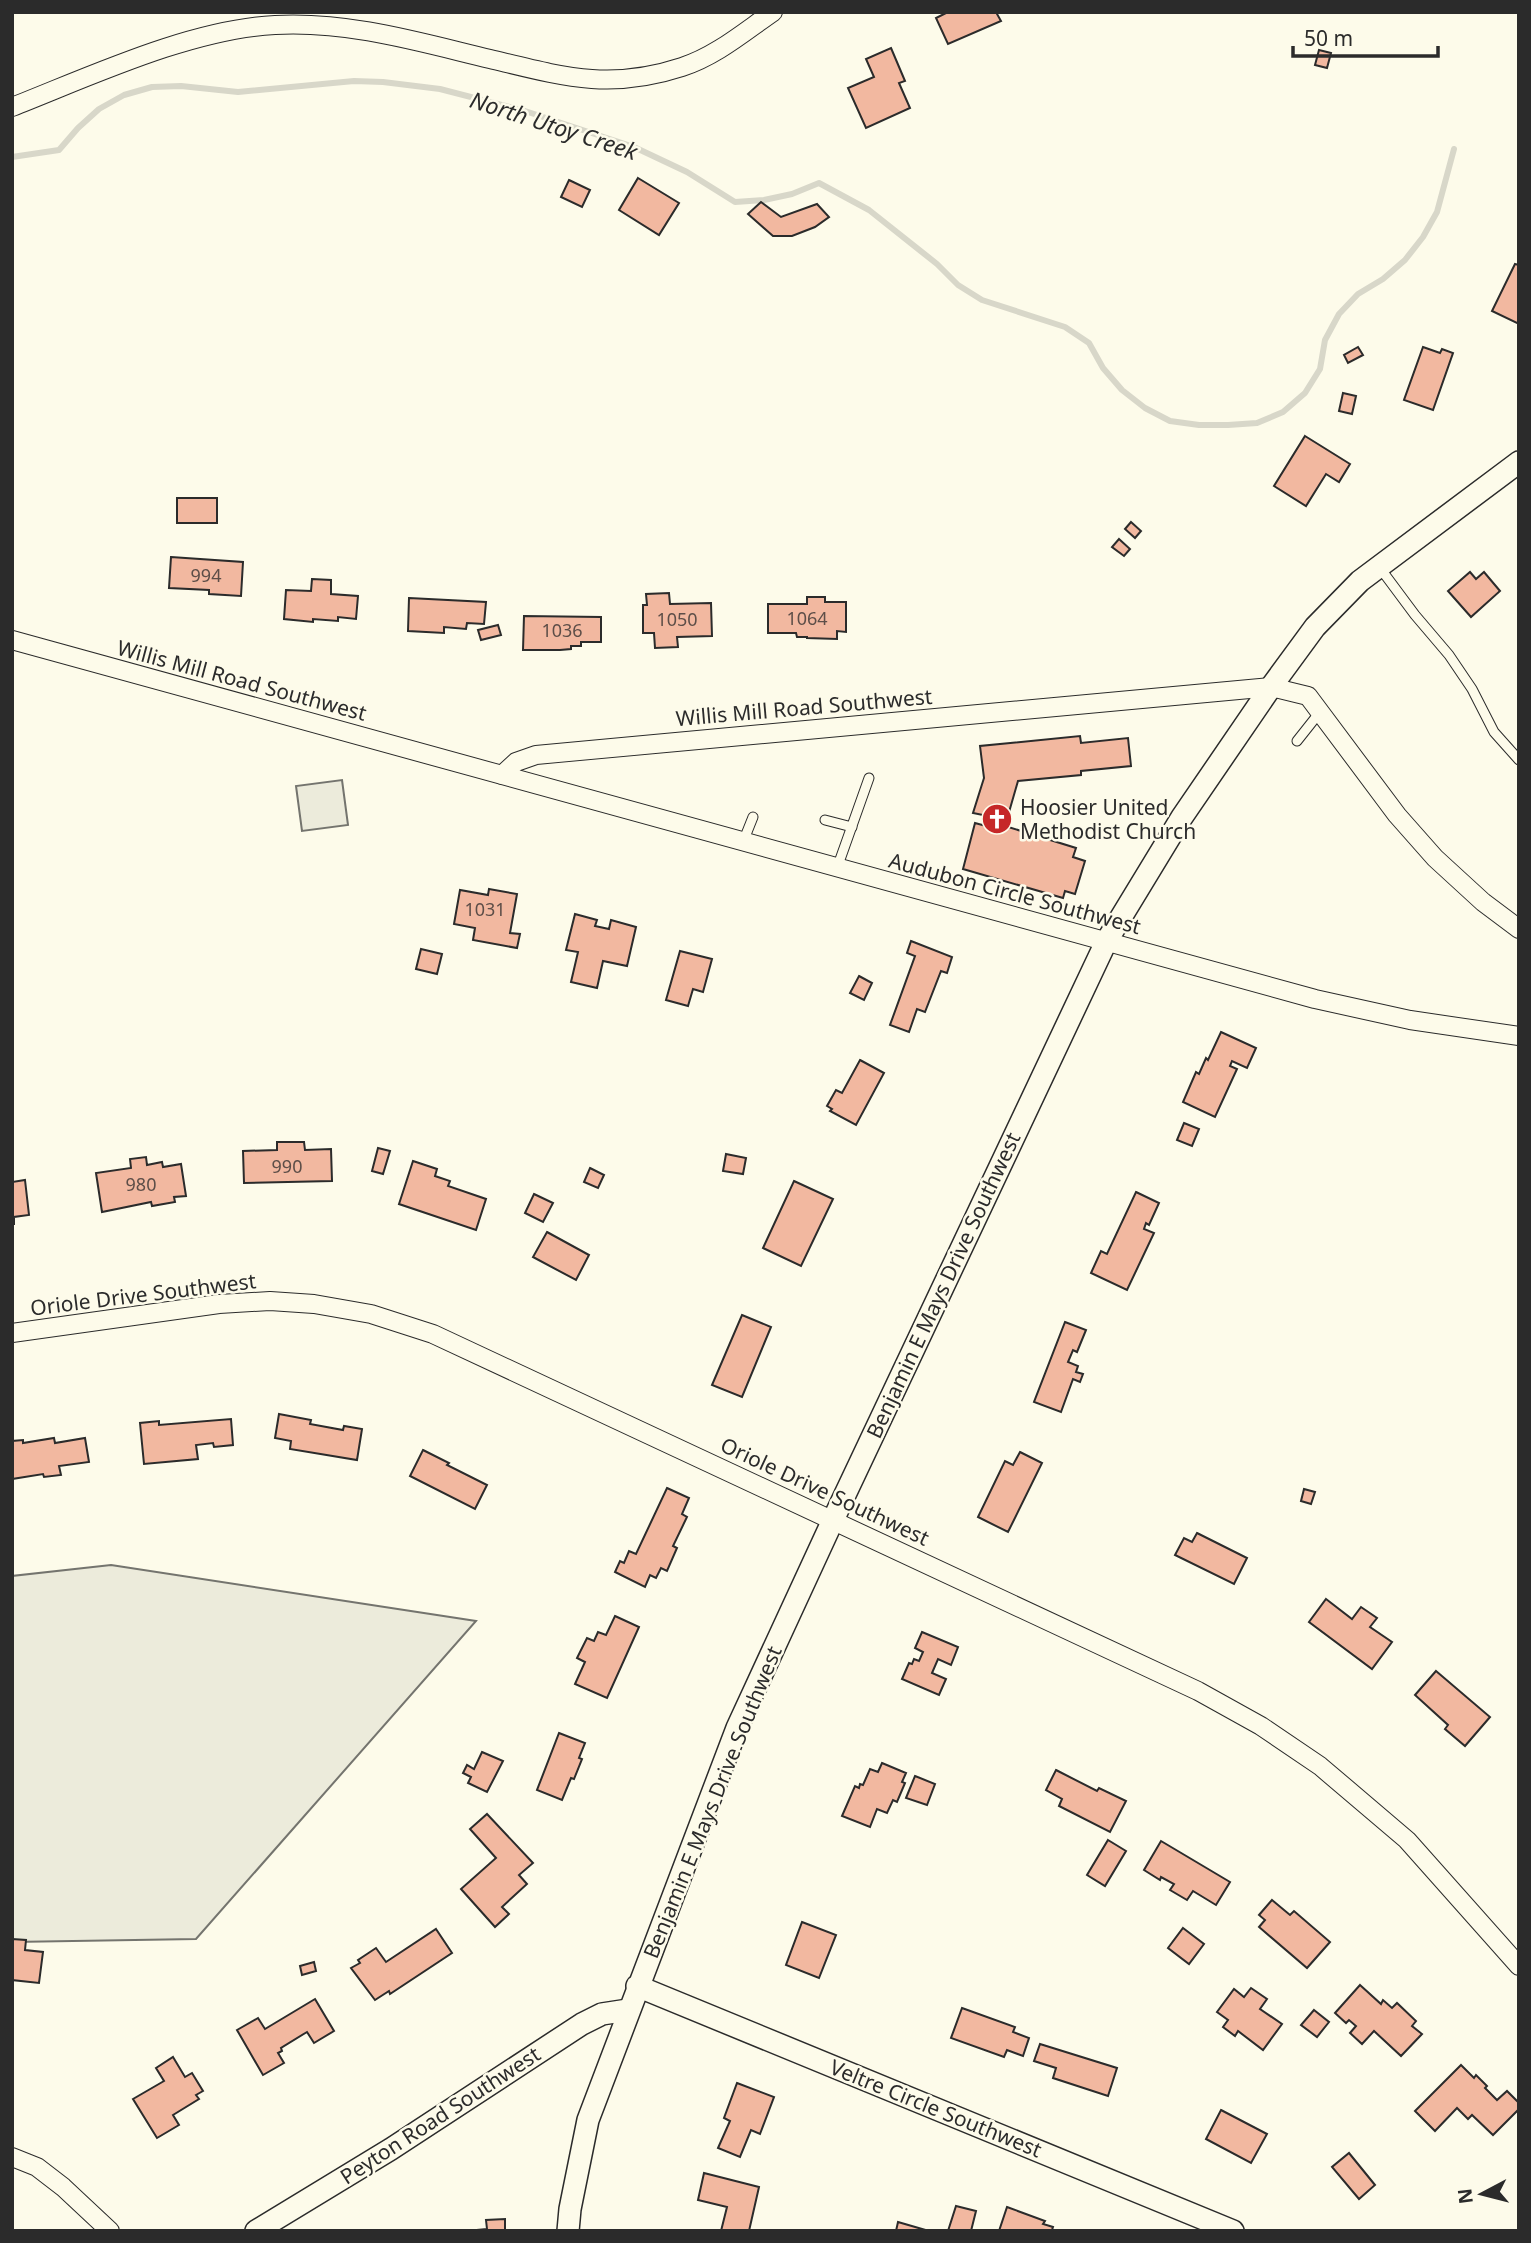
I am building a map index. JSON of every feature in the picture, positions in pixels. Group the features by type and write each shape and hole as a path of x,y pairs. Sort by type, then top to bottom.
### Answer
{"street":[{"path":"12,107 134,59 211,34 274,25 337,26 380,33 568,78 608,81 647,77 684,66 720,49 773,12"},
{"name":"Benjamin E Mays Drive Southwest","path":"568,2231 588,2120 737,1728 832,1520 1106,942 1182,817 1315,627 1360,581 1519,462"},
{"name":"Willis Mill Road Southwest","path":"12,640 502,775 516,762 536,755 1271,687 1308,696 1397,814 1435,858 1483,902 1519,929"},
{"name":"Audubon Circle Southwest","path":"502,775 1315,999 1410,1020 1519,1036"},
{"name":"Oriole Drive Southwest","path":"12,1334 219,1304 271,1301 314,1304 371,1314 433,1334 1198,1691 1261,1726 1320,1766 1407,1840 1519,1966"},
{"name":"Veltre Circle Southwest","path":"637,1986 1233,2231"},
{"name":"Peyton Road Southwest","path":"256,2231 391,2149 582,2024 602,2014 628,2010"},
{"path":"12,2157 37,2167 110,2231"}],"lane":[{"path":"1379,566 1449,655 1472,689 1494,732 1519,760"},
{"path":"1297,740 1320,712"},
{"path":"837,868 869,778"},
{"path":"743,842 753,817"},
{"path":"825,820 852,827"}],"shaded area":[{"path":"342,780 348,825 302,831 296,786"},
{"path":"111,1565 476,1621 196,1939 12,1942 12,1576"}],"building":[{"path":"948,12 999,12 997,14 1001,21 948,44 936,18"},
{"path":"891,48 905,81 899,83 910,108 866,128 848,88 874,77 866,59"},
{"path":"1319,50 1331,53 1327,68 1315,65"},
{"path":"638,178 679,203 659,235 619,210"},
{"path":"569,180 590,190 582,207 561,197"},
{"path":"761,202 781,217 817,204 829,217 815,227 792,236 773,236 748,214"},
{"path":"1515,264 1519,265 1519,324 1492,311"},
{"path":"1358,347 1363,355 1348,363 1344,355"},
{"path":"1423,347 1440,353 1442,349 1453,353 1433,410 1404,400"},
{"path":"1343,393 1356,396 1352,414 1339,411"},
{"path":"1305,436 1350,464 1339,482 1326,474 1306,506 1274,486"},
{"path":"177,498 217,498 217,523 177,523"},
{"path":"1131,522 1141,531 1135,538 1125,529"},
{"path":"1119,539 1130,549 1124,556 1112,547"},
{"path":"171,557 243,562 241,596 209,594 209,590 169,588"},
{"path":"1470,572 1476,579 1484,572 1500,591 1471,617 1448,591"},
{"path":"312,579 331,580 331,594 358,596 356,619 338,617 338,621 313,619 313,622 284,619 286,590 311,591"},
{"path":"669,593 670,604 711,603 712,636 677,637 678,647 655,648 654,633 643,633 643,605 647,605 646,594"},
{"path":"807,597 825,597 825,602 846,602 846,632 837,631 837,639 797,637 796,633 768,633 768,604 807,604"},
{"path":"409,598 486,602 484,624 467,623 466,629 444,627 444,633 408,631"},
{"path":"524,616 601,617 601,642 581,642 581,646 571,646 571,649 523,650"},
{"path":"498,625 501,635 481,640 478,630"},
{"name":"Hoosier United Methodist Church","path":"1080,736 1081,743 1128,738 1131,766 1081,771 1081,775 1018,781 1005,826 1076,848 1073,857 1085,861 1075,894 1065,891 1063,898 963,869 975,823 986,826 988,816 973,813 984,778 980,746"},
{"path":"489,889 517,894 510,933 520,934 517,948 473,940 475,928 454,924 460,890 488,895"},
{"path":"575,914 597,920 595,926 609,929 611,920 636,927 627,966 603,961 597,988 571,982 578,952 566,950"},
{"path":"911,941 952,957 947,973 941,971 925,1012 917,1009 909,1032 890,1025 915,956 907,953"},
{"path":"421,949 442,954 437,974 416,969"},
{"path":"680,951 712,959 703,992 693,989 688,1006 666,1000"},
{"path":"859,976 872,983 864,1000 850,993"},
{"path":"1221,1032 1256,1048 1247,1068 1232,1061 1230,1066 1237,1069 1215,1117 1183,1102 1196,1072 1199,1074 1206,1058 1208,1060"},
{"path":"860,1060 884,1073 856,1125 830,1111 832,1109 827,1106 836,1090 842,1093"},
{"path":"1184,1123 1199,1129 1192,1146 1177,1140"},
{"path":"277,1142 304,1142 305,1150 331,1149 332,1181 244,1183 243,1151 277,1150"},
{"path":"378,1148 390,1151 383,1174 372,1171"},
{"path":"726,1154 746,1158 743,1174 723,1171"},
{"path":"146,1157 147,1165 162,1162 163,1167 181,1164 186,1196 174,1197 175,1202 152,1206 151,1202 102,1212 96,1173 131,1168 130,1159"},
{"path":"413,1161 437,1169 435,1176 450,1181 448,1186 486,1199 476,1230 399,1204"},
{"path":"590,1168 604,1175 598,1188 584,1182"},
{"path":"25,1180 29,1215 14,1217 12,1224 12,1182"},
{"path":"794,1181 833,1199 801,1266 763,1248"},
{"path":"1136,1192 1159,1203 1149,1225 1146,1223 1144,1229 1154,1233 1127,1290 1091,1273 1101,1251 1107,1254"},
{"path":"534,1194 553,1203 543,1222 525,1213"},
{"path":"547,1232 589,1255 576,1280 533,1257"},
{"path":"742,1315 771,1327 742,1397 712,1385"},
{"path":"1065,1322 1086,1330 1077,1352 1073,1350 1068,1362 1078,1366 1076,1372 1083,1374 1080,1382 1073,1379 1061,1412 1034,1402"},
{"path":"279,1414 311,1420 310,1424 343,1430 344,1426 362,1429 357,1460 290,1449 291,1441 275,1438"},
{"path":"231,1419 233,1445 196,1445 198,1459 144,1464 140,1423 159,1421 159,1425"},
{"path":"54,1438 55,1443 85,1438 89,1462 59,1466 61,1475 44,1477 43,1474 12,1479 12,1441 23,1440 23,1443"},
{"path":"423,1450 487,1485 475,1509 410,1476"},
{"path":"1020,1452 1042,1463 1008,1532 978,1517 1005,1461 1013,1465"},
{"path":"667,1488 689,1498 682,1514 687,1517 673,1546 677,1548 667,1571 661,1568 656,1578 650,1575 645,1587 615,1572 620,1561 624,1563 629,1551 636,1554"},
{"path":"1304,1489 1315,1492 1311,1504 1301,1501"},
{"path":"1197,1533 1247,1558 1234,1584 1175,1555 1184,1538 1192,1542"},
{"path":"1326,1599 1352,1619 1361,1607 1377,1618 1370,1627 1392,1642 1372,1669 1309,1622"},
{"path":"615,1616 639,1627 607,1698 575,1684 585,1662 577,1658 587,1638 594,1641 598,1632 606,1635"},
{"path":"922,1632 958,1647 951,1665 938,1659 932,1673 946,1679 939,1695 902,1679 909,1663 912,1664 914,1659 919,1661 923,1652 915,1648"},
{"path":"1436,1671 1490,1717 1465,1746 1445,1729 1448,1725 1415,1695"},
{"path":"559,1733 585,1743 574,1779 571,1778 562,1800 537,1790"},
{"path":"482,1752 503,1761 487,1792 468,1783 471,1777 463,1773 467,1765 474,1769"},
{"path":"882,1763 906,1773 897,1802 893,1800 887,1813 877,1809 870,1827 842,1816 855,1786 859,1788 860,1784 863,1785 870,1769 878,1772"},
{"path":"1056,1770 1097,1791 1099,1788 1126,1801 1110,1832 1059,1806 1062,1799 1046,1790"},
{"path":"915,1776 935,1784 927,1805 906,1798"},
{"path":"487,1814 533,1863 519,1875 527,1884 502,1907 509,1914 495,1927 461,1889 496,1858 470,1829"},
{"path":"1108,1840 1126,1851 1105,1886 1087,1875"},
{"path":"1161,1841 1230,1882 1216,1905 1193,1891 1187,1900 1170,1890 1174,1884 1161,1877 1160,1880 1144,1870"},
{"path":"1272,1900 1290,1915 1294,1911 1330,1942 1307,1968 1259,1927 1265,1920 1259,1915"},
{"path":"802,1922 836,1935 819,1978 786,1965"},
{"path":"1183,1928 1204,1944 1189,1964 1168,1948"},
{"path":"436,1929 452,1953 390,1994 389,1991 375,2000 351,1968 376,1948 386,1962"},
{"path":"12,1939 26,1940 25,1950 43,1952 39,1983 12,1980"},
{"path":"314,1962 316,1971 302,1975 300,1966"},
{"path":"1360,1985 1381,2004 1383,2000 1392,2008 1397,2003 1416,2021 1412,2026 1422,2034 1401,2056 1374,2031 1362,2044 1350,2033 1356,2026 1349,2020 1346,2023 1335,2013"},
{"path":"1251,1988 1267,1999 1260,2009 1282,2024 1263,2050 1238,2031 1235,2036 1223,2027 1228,2020 1217,2012 1234,1989 1244,1997"},
{"path":"315,1999 334,2031 314,2043 307,2032 281,2048 282,2051 278,2053 284,2063 263,2075 237,2030 258,2018 265,2029"},
{"path":"962,2008 1015,2027 1013,2032 1029,2038 1023,2056 1007,2050 1004,2057 951,2038"},
{"path":"1314,2010 1329,2022 1317,2037 1301,2025"},
{"path":"1040,2044 1117,2068 1108,2096 1053,2078 1056,2068 1034,2061"},
{"path":"173,2057 185,2077 192,2073 203,2091 196,2095 199,2099 173,2115 179,2125 157,2138 133,2099 164,2081 156,2068"},
{"path":"1461,2065 1474,2078 1476,2075 1497,2100 1507,2091 1519,2103 1519,2109 1493,2135 1472,2115 1468,2119 1457,2108 1435,2131 1415,2111"},
{"path":"737,2083 774,2097 760,2134 751,2130 740,2157 718,2148 730,2121 724,2118"},
{"path":"1221,2110 1267,2134 1251,2163 1206,2139"},
{"path":"1349,2153 1375,2185 1359,2199 1332,2167"},
{"path":"704,2173 759,2187 749,2231 721,2231 727,2207 698,2200"},
{"path":"956,2206 976,2211 971,2231 948,2231"},
{"path":"1007,2207 1045,2221 1043,2224 1056,2231 999,2231"},
{"path":"505,2219 505,2231 466,2231 487,2229 486,2220"},
{"path":"898,2222 929,2231 896,2231"}],"waterway":[{"name":"North Utoy Creek","path":"12,157 59,150 99,109 124,95 152,87 181,86 238,92 354,81 440,89 525,111 634,147 687,172 735,202 792,194 819,183 869,210 937,264 958,285 982,300 1065,327 1089,343 1103,368 1122,390 1145,408 1170,421 1228,425 1257,423 1283,412 1305,393 1320,369 1325,340 1339,314 1358,294 1383,279 1405,260 1423,237 1437,212 1454,149"}],"place":[{"name":"Hoosier United Methodist Church","path":"997,819"}]}
